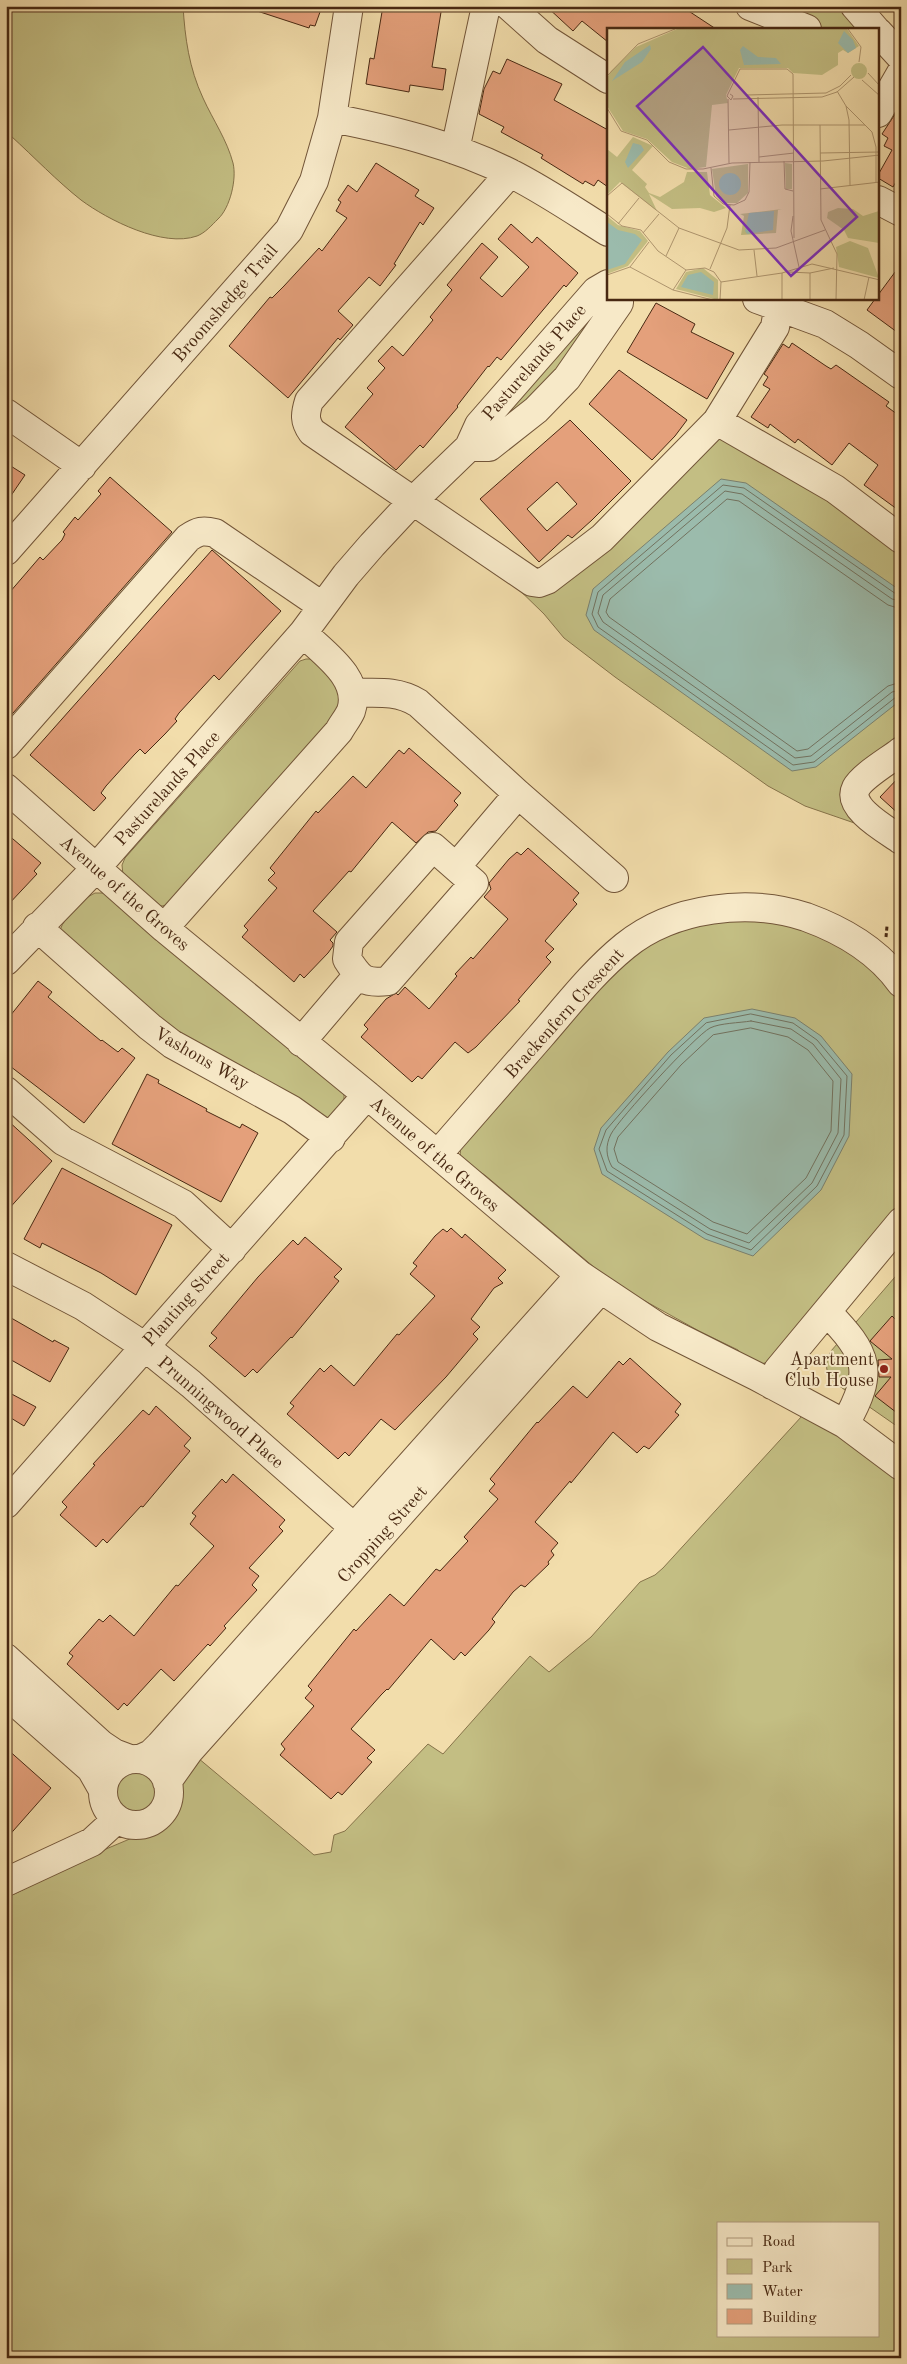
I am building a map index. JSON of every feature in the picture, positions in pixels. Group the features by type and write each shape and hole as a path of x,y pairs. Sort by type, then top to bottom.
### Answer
{"street":[{"name":"Broomshedge Trail","path":"6,551 289,230 314,181 332,118 349,6"},
{"path":"455,150 486,6"},
{"path":"509,6 546,40 607,78"},
{"path":"750,6 773,23 801,28"},
{"path":"855,6 874,28"},
{"path":"880,34 901,57"},
{"path":"880,54 901,61"},
{"path":"880,110 901,73"},
{"path":"332,118 382,128 455,150 510,174 607,231"},
{"path":"510,174 309,401 304,414 306,424 312,432 524,578 539,583 547,580 602,538 717,421 776,327 772,302"},
{"path":"880,201 901,212"},
{"name":"Pasturelands Place","path":"6,961 96,868 303,633 346,575 413,501 469,448 479,425 596,291 607,285"},
{"name":"Pasturelands Place","path":"469,448 489,446 536,410 577,363 619,300"},
{"path":"772,302 825,324 859,345 901,375"},
{"path":"6,413 82,466"},
{"path":"717,421 835,490 901,539"},
{"path":"6,745 188,538 196,532 203,530 215,533 322,606"},
{"path":"164,928 339,731 351,711 352,693 347,678 303,633"},
{"path":"352,693 397,693 413,700 614,878"},
{"path":"901,751 859,783 854,795 855,802 862,811 901,840"},
{"name":"Avenue of the Groves","path":"6,788 164,928 590,1282 658,1327 845,1424 901,1466"},
{"path":"456,867 518,794"},
{"path":"433,848 474,883 388,981 373,983 358,976 346,959 349,942 433,848"},
{"name":"Brackenfern Crescent","path":"438,1154 602,967 643,933 701,912 733,906 765,908 796,914 821,922 897,966"},
{"name":"Vashons Way","path":"37,927 150,1027 172,1044 292,1110 331,1138"},
{"path":"300,1042 358,976"},
{"path":"6,1091 63,1141 183,1204 232,1249"},
{"name":"Planting Street","path":"12,1487 232,1249 367,1095"},
{"path":"772,1385 778,1370 901,1222"},
{"name":"Prunningwood Place","path":"6,1266 83,1306 144,1346 191,1384 363,1536"},
{"name":"Cropping Street","path":"135,1759 151,1754 363,1536 590,1282"},
{"path":"827,1312 852,1338 860,1355 863,1370 863,1383 858,1402 845,1424"},
{"name":"Cropping Street","path":"167,1782 189,1751 363,1536"},
{"path":"6,1658 114,1753 150,1762 160,1770 167,1782 167,1803 161,1814 154,1820 144,1824 135,1825 117,1819 108,1810 102,1790 91,1769 6,1694"},
{"path":"102,1790 109,1772 116,1765 135,1759"},
{"path":"7,1880 92,1842 117,1819"}],"green space":[{"path":"6,6 183,6 187,41 194,75 203,98 227,146 234,170 232,193 226,208 208,229 197,236 183,239 168,238 136,230 106,216 81,200 6,131"},
{"path":"758,6 845,6 867,28 815,28"},
{"path":"605,301 563,372 491,429"},
{"path":"718,437 739,445 901,546 901,745 871,768 866,827 805,806 768,786 615,677 564,638 544,614 506,577 525,591"},
{"path":"315,659 323,662 346,703 171,904 155,905 123,875 122,865 125,858 300,661"},
{"path":"95,893 106,893 344,1093 344,1105 326,1121 192,1050 60,930 74,908"},
{"path":"710,919 773,919 836,941 891,985 901,1000 901,1208 894,1219 767,1362 762,1364 749,1362 738,1350 699,1331 627,1291 601,1273 486,1176 466,1164 461,1157 460,1150 462,1142 607,976 659,937"},
{"path":"901,1270 901,1429 835,1383 827,1371 827,1360 831,1351"},
{"path":"802,1416 853,1444 901,1482 901,2358 6,2358 6,1898 106,1849 132,1838 158,1833 177,1815 183,1778 198,1758 314,1855 331,1852 334,1835 345,1831 428,1744 443,1754 530,1656 549,1672 591,1637 640,1582 655,1575"},
{"path":"138,1769 148,1771 156,1777 162,1785 164,1795 162,1805 156,1813 148,1819 138,1821 128,1819 120,1813 114,1805 112,1795 114,1785 120,1777 128,1771"}],"water":[{"path":"721,479 746,483 901,591 901,700 816,767 792,771 594,630 586,615 593,589"},
{"path":"752,1009 795,1018 821,1036 852,1074 849,1136 821,1190 753,1256 705,1239 602,1174 594,1149 601,1128 668,1052 704,1018"}],"building":[{"path":"251,6 302,6 320,12 315,26 310,25 309,28 251,9"},
{"path":"383,6 442,6 432,67 446,69 443,90 410,85 409,92 366,84 370,58 374,59"},
{"path":"546,6 681,6 714,28 607,28 607,41 582,21 573,31"},
{"path":"507,59 562,84 554,100 607,129 607,186 598,180 594,186 585,181 583,184 541,158 543,155 501,132 504,127 479,114 484,89 493,71 500,74"},
{"path":"901,105 901,173 893,187 880,179 880,171 892,150 884,146 888,138 882,134"},
{"path":"376,163 419,190 415,196 434,208 423,225 420,222 394,264 396,265 380,286 369,277 338,311 353,325 340,340 338,338 288,398 229,346 270,297 272,298 284,286 319,248 322,251 347,218 336,211 341,202 338,200 348,185 357,192"},
{"path":"511,224 532,243 537,237 578,273 566,287 564,285 501,360 497,357 488,366 458,407 423,448 420,445 396,470 345,427 373,394 367,388 385,368 378,361 392,346 403,356 433,320 430,317 452,290 447,285 482,243 498,257 480,278 502,297 529,267 498,239"},
{"path":"901,264 901,335 867,310 874,300 880,300 880,292"},
{"path":"656,303 695,324 691,332 734,353 707,399 627,352"},
{"path":"792,343 831,369 836,365 889,402 886,406 901,417 901,512 864,485 878,465 849,443 832,465 798,439 795,443 770,424 768,428 751,417 770,389 763,385 768,377 764,374 783,344 789,348"},
{"path":"619,370 687,420 675,436 652,460 589,404"},
{"path":"570,420 631,481 572,538 568,535 539,562 480,499","holes":["557,482 577,504 547,531 527,509"]},
{"path":"6,463 25,475 6,503"},
{"path":"110,477 172,532 6,721 6,602 11,596 9,593 40,557 43,560 62,540 65,534 63,532 75,517 78,520 101,494 98,491"},
{"path":"212,550 281,611 219,680 214,675 179,713 175,719 177,721 145,754 140,749 134,755 101,793 106,798 94,811 30,755"},
{"path":"409,748 461,793 454,801 458,805 436,831 428,832 416,843 392,822 351,872 349,871 313,911 337,932 330,940 333,946 328,953 304,978 300,974 294,982 242,937 248,930 244,926 277,888 268,880 275,873 270,868 316,811 318,813 353,776 366,788 399,750 404,754"},
{"path":"901,775 901,816 880,797"},
{"path":"6,833 41,863 34,871 37,874 6,907"},
{"path":"528,848 579,893 573,900 577,904 545,941 554,949 546,957 551,962 518,1000 520,1001 476,1047 468,1053 455,1042 422,1079 418,1076 412,1082 361,1037 368,1029 364,1025 386,999 396,993 398,995 405,987 429,1009 457,976 455,974 471,957 473,959 508,919 484,897 491,889 489,883 509,859 517,852 521,855"},
{"path":"38,981 52,992 48,997 101,1041 118,1052 122,1048 135,1058 84,1123 6,1063 6,1021"},
{"path":"147,1074 159,1080 158,1083 207,1109 206,1111 240,1128 242,1124 258,1133 221,1202 112,1144"},
{"path":"6,1119 52,1161 6,1212"},
{"path":"62,1168 172,1225 136,1295 101,1273 42,1243 40,1248 24,1239"},
{"path":"451,1228 462,1238 465,1234 506,1270 498,1278 503,1283 494,1288 471,1319 480,1327 473,1334 478,1339 446,1377 395,1430 381,1419 349,1456 345,1452 338,1459 287,1414 294,1406 290,1403 320,1368 324,1372 331,1365 354,1386 397,1334 399,1335 435,1296 410,1274 417,1266 413,1263 435,1236 443,1229 447,1232"},
{"path":"305,1237 342,1269 334,1277 339,1281 292,1338 257,1373 253,1369 245,1377 209,1346 217,1338 211,1333 258,1277 293,1240 298,1245"},
{"path":"6,1315 53,1342 54,1340 69,1348 50,1382 6,1357"},
{"name":"Apartment Club House","path":"892,1316 901,1325 901,1416 875,1396 891,1377 879,1377 878,1360 892,1359 870,1341"},
{"path":"630,1358 681,1404 675,1412 679,1415 649,1449 644,1446 637,1453 613,1432 571,1483 570,1481 535,1522 558,1543 551,1551 554,1555 548,1562 549,1564 525,1587 521,1585 513,1592 492,1619 495,1622 489,1630 465,1656 461,1652 454,1660 431,1639 388,1690 381,1695 351,1729 375,1750 367,1758 372,1762 342,1795 338,1792 331,1799 280,1755 285,1749 281,1744 314,1706 305,1698 312,1690 308,1686 354,1629 356,1631 390,1594 404,1606 436,1569 440,1571 468,1541 464,1537 498,1499 489,1491 495,1484 490,1479 537,1422 573,1386 587,1398 619,1361 623,1365"},
{"path":"6,1391 36,1407 24,1426 6,1415"},
{"path":"156,1406 191,1438 184,1446 190,1451 143,1507 141,1506 107,1543 103,1539 96,1547 60,1515 67,1507 62,1502 95,1465 93,1464 143,1410 149,1415"},
{"path":"233,1474 285,1520 279,1527 283,1531 249,1568 259,1576 252,1585 257,1590 224,1626 226,1628 210,1646 208,1644 174,1681 161,1669 127,1706 124,1703 118,1710 67,1664 73,1656 69,1653 99,1619 103,1622 110,1615 134,1636 176,1585 178,1586 214,1546 190,1524 196,1516 192,1513 222,1479 226,1483"},
{"path":"6,1748 51,1788 6,1839"}],"place":[{"name":"Apartment Club House","path":"884,1369"}]}
